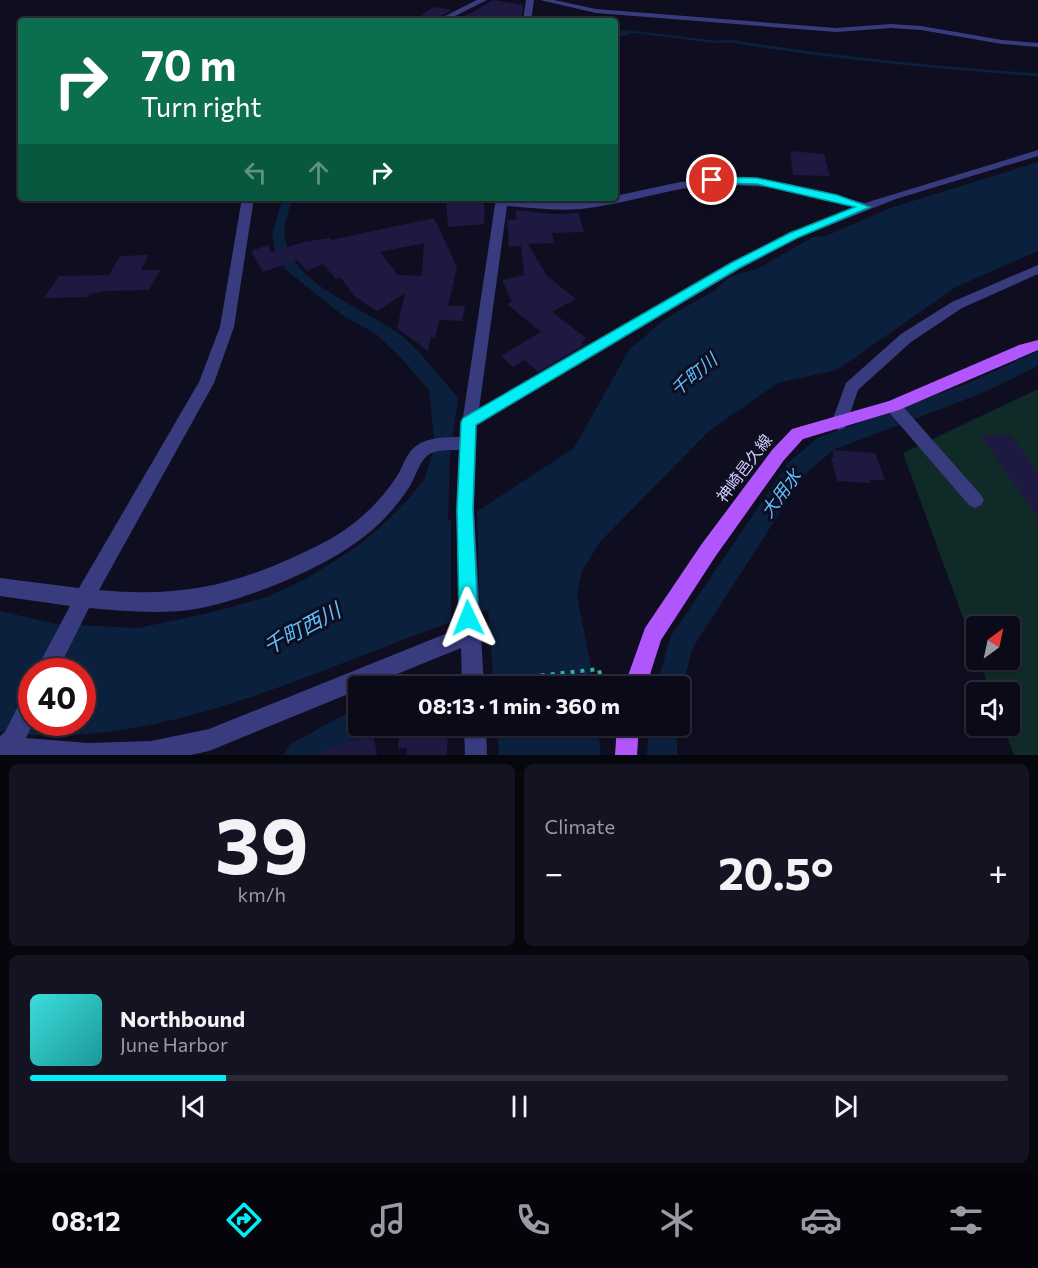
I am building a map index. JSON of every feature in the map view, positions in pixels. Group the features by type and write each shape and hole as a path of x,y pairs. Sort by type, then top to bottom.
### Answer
{"main road":[{"name":"神崎邑久線","path":"639,676 652,635 708,551 778,455 798,434 899,413 1024,349 1038,345"},
{"path":"626,755 627,736"}],"street":[{"path":"445,18 482,0"},
{"path":"527,18 530,0"},
{"path":"544,0 596,11 836,30 921,28 1002,42 1038,45"},
{"path":"469,422 735,266 794,235 865,207 1038,153"},
{"path":"618,198 685,184 731,180 757,181 834,197 865,207"},
{"path":"53,658 80,602 206,383 227,327 248,201"},
{"path":"478,676 469,626 464,444 501,201"},
{"path":"509,201 558,207 602,201"},
{"path":"839,424 851,387 906,338 957,305 1038,269"},
{"path":"899,413 975,500"},
{"path":"0,587 80,602 171,602 220,593 309,560 350,537 380,510 403,482 421,450 428,447 464,444"},
{"path":"18,726 5,748 88,755 151,752 209,740 469,626"},
{"path":"475,736 476,755"}],"path":[{"path":"540,676 593,669 599,669 600,676"}],"green space":[{"path":"1038,389 1038,755 1014,755 1007,736 1020,736 1020,682 987,682 983,670 1020,670 1020,616 966,616 966,626 903,453"}],"water":[{"path":"625,30 720,41 729,39 736,42 713,43 634,33 618,37 618,32"},
{"path":"1038,162 1038,251 956,287 837,370 778,383 709,431 600,542 582,571 577,595 593,676 493,676 488,610 249,698 188,716 126,729 96,732 96,658 18,658 18,733 0,732 0,611 57,624 138,628 209,613 267,597 306,579 353,549 380,528 424,480 432,456 434,437 429,390 376,334 345,317 285,269 275,251 272,234 282,201 293,201 286,220 285,241 293,259 307,275 325,290 402,336 458,398 450,455 448,521 481,509 574,448 629,350 665,319 715,290 729,277 759,268 813,237 826,236 890,208"},
{"path":"498,736 599,736 601,755 499,755"}],"pier":[{"path":"477,507 480,615 451,623 451,517"}],"building":[{"path":"493,0 523,5 522,15 518,18 458,18"},
{"path":"434,7 452,10 438,18 418,18"},
{"path":"790,151 824,154 830,176 793,175"},
{"path":"446,201 484,201 484,224 448,227"},
{"path":"515,210 553,214 579,213 584,232 552,233 554,243 528,244 547,276 576,299 552,312 586,338 581,343 584,345 538,372 525,360 513,367 501,356 541,332 507,304 512,302 502,280 524,275 521,246 509,247 507,220 517,219"},
{"path":"434,218 457,267 448,306 465,306 462,321 439,320 435,338 431,337 428,351 397,328 405,293 377,311 354,296 341,278 336,279 323,264 307,271 297,260 263,272 251,251 268,245 271,252 304,242 330,238 331,240","holes":["424,243 422,276 398,275 380,252"]},
{"path":"148,255 141,270 160,270 149,290 105,291 90,294 88,297 44,298 59,276 109,275 120,256"},
{"path":"980,435 1011,435 1038,474 1038,517"},
{"path":"832,450 875,453 885,480 869,480 870,483 837,481 831,457 834,458"},
{"path":"364,736 374,736 377,755 316,755 316,753"},
{"path":"399,736 448,736 447,755 407,755 407,748 398,749"}],"waterway":[{"path":"730,41 883,61 1038,75"},
{"name":"大用水","path":"673,676 680,645 699,613 796,469 825,444 973,389 1038,358"},
{"path":"299,755 348,727"},
{"name":"大用水","path":"662,755 663,736"}],"route":[{"path":"468,618 465,509 469,422 735,266 794,235 865,207 834,197 757,181 712,180"}],"water label":[{"name":"千町川","path":"694,375"},
{"name":"千町西川","path":"302,629"}]}
